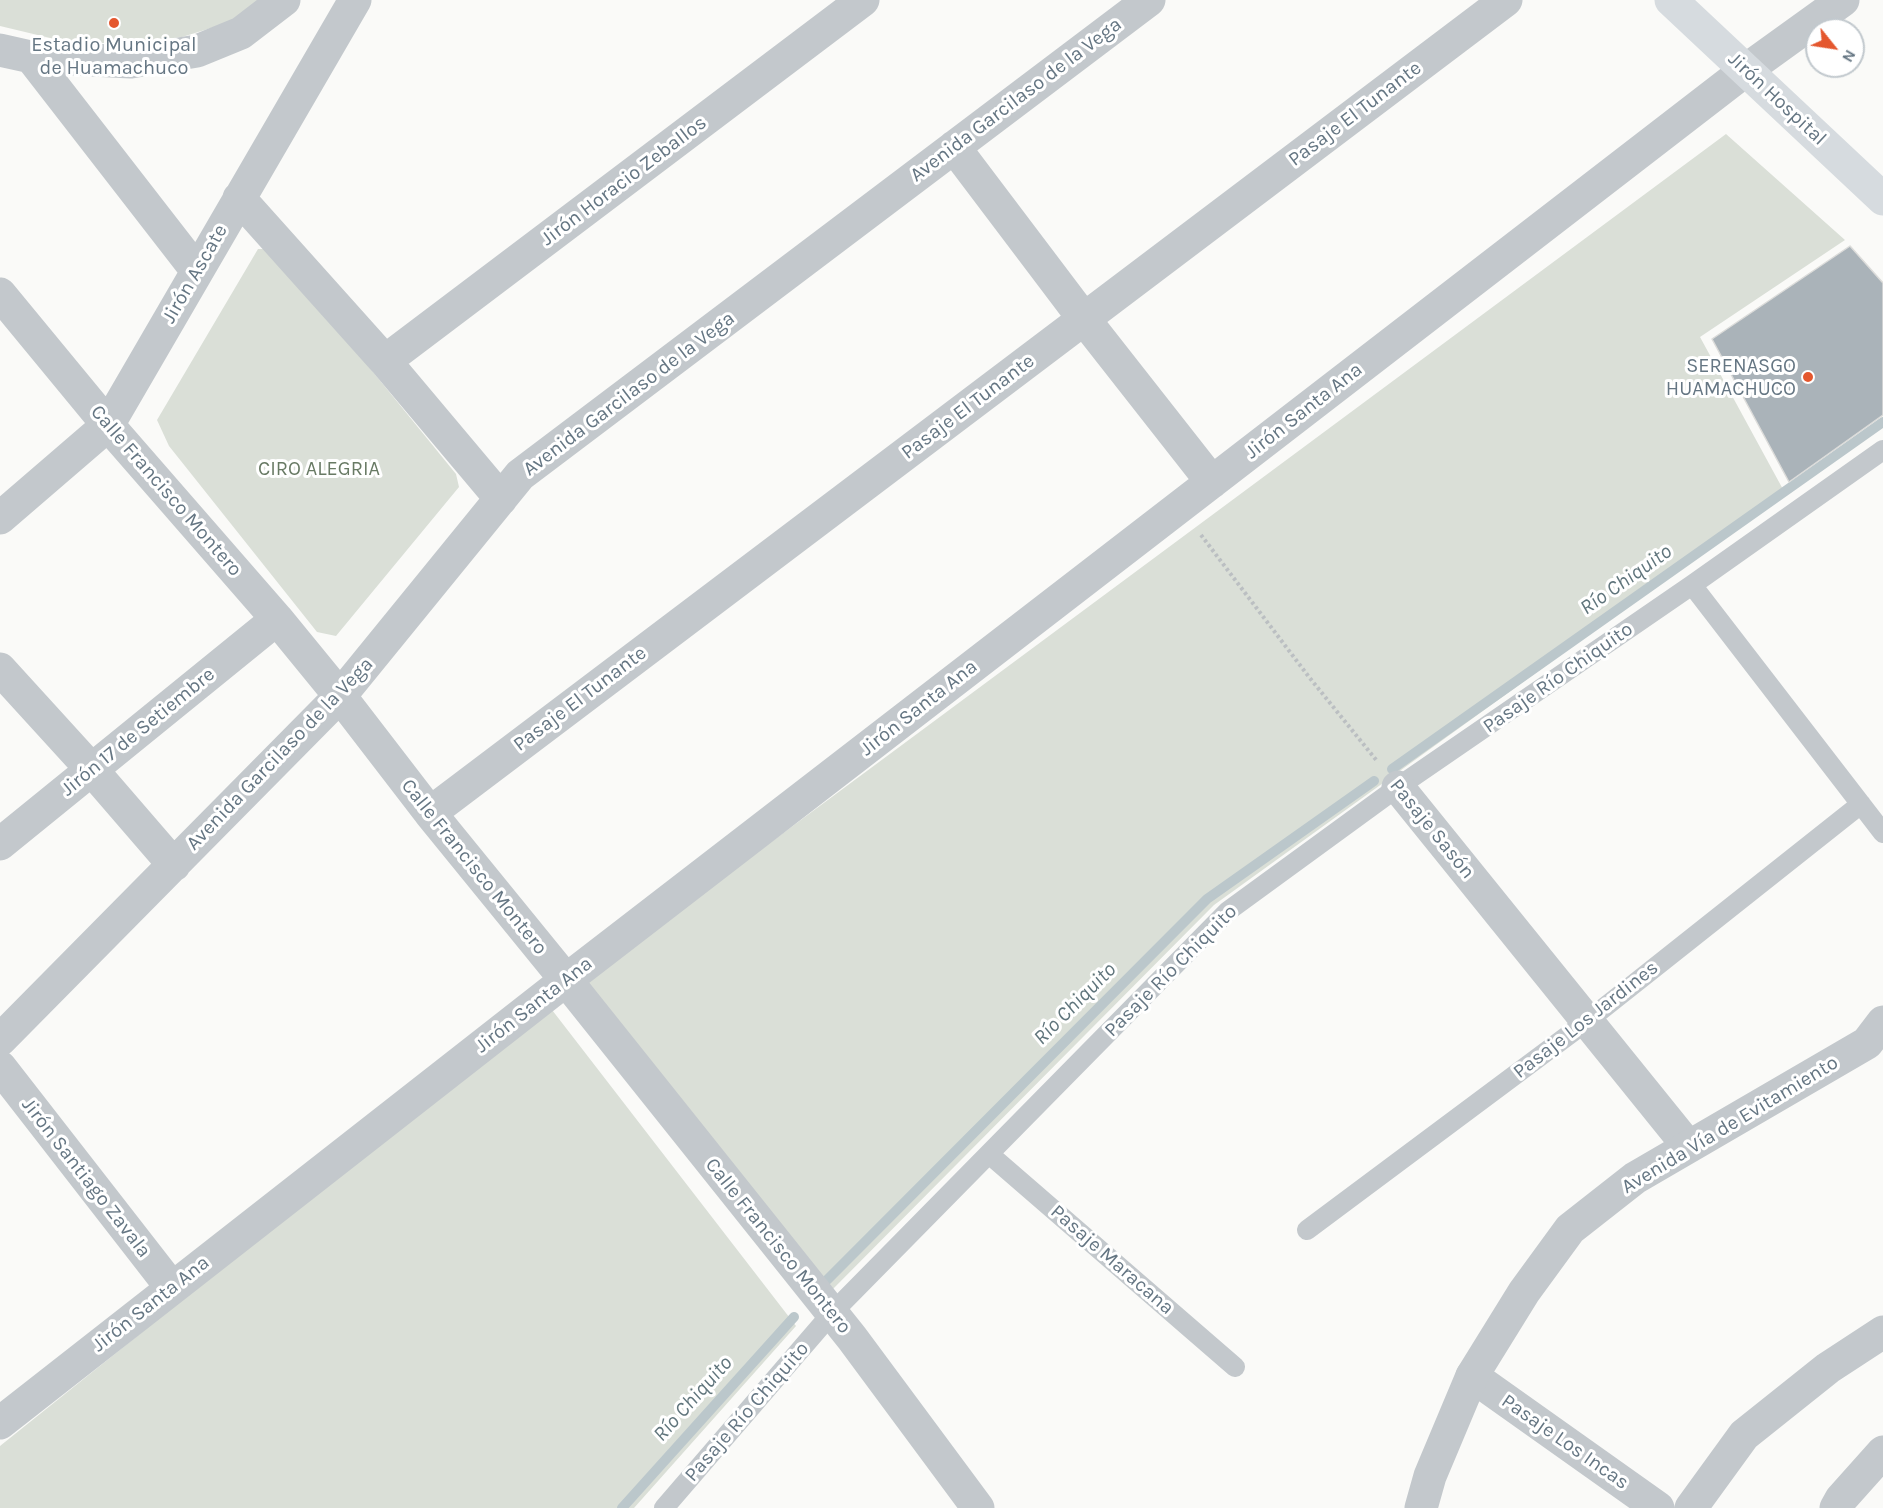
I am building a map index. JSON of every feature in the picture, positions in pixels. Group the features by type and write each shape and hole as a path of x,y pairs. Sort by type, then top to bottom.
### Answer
{"highway":[{"name":"Jirón Hospital","path":"1671,0 1883,199"}],"street":[{"path":"15,53 131,62 197,51 241,33 284,0"},
{"name":"Jirón Ascate","path":"0,518 108,425 238,198 356,0"},
{"path":"339,28 381,0"},
{"name":"Avenida Garcilaso de la Vega","path":"0,1040 340,696 520,476 1149,0"},
{"name":"Pasaje El Tunante","path":"430,813 1506,0"},
{"name":"Jirón Santa Ana","path":"0,1423 566,980 1746,70 1843,0"},
{"name":"Jirón Horacio Zeballos","path":"385,361 843,6"},
{"path":"15,53 197,271"},
{"path":"954,147 1084,319 1212,482"},
{"path":"238,198 385,361 501,499"},
{"name":"Calle Francisco Montero","path":"0,294 108,425 277,619 340,696 430,813 832,1313 978,1508"},
{"name":"Jirón 17 de Setiembre","path":"0,844 277,619"},
{"path":"0,669 174,865"},
{"name":"Pasaje Sasón","path":"1398,787 1688,1146"},
{"name":"Avenida Vía de Evitamiento","path":"1421,1508 1430,1476 1472,1376 1524,1292 1570,1229 1635,1178 1867,1043 1883,1022"},
{"name":"Jirón Santiago Zavala","path":"0,1067 172,1288"},
{"path":"1691,1508 1744,1435 1828,1368 1883,1332"},
{"name":"Pasaje Los Incas","path":"1472,1376 1645,1504"},
{"path":"1836,1508 1841,1499 1883,1452"}],"lane":[{"name":"Pasaje Río Chiquito","path":"664,1508 832,1313 1228,911 1398,787 1692,585 1883,450"},
{"path":"1692,585 1883,833"},
{"name":"Pasaje Los Jardines","path":"1307,1230 1586,1022 1861,804"},
{"name":"Pasaje Maracana","path":"989,1154 1235,1366"}],"path":[{"name":"Pasaje Sasón","path":"1180,507 1309,677 1398,787"}],"green space":[{"name":"Estadio Municipal de Huamachuco","path":"0,0 261,0 237,20 182,37 131,43 71,43 0,26"},
{"path":"1726,134 1845,240 1700,337 1785,493 1214,905 829,1293 585,980"},
{"name":"CIRO ALEGRIA","path":"258,249 273,249 456,474 459,487 336,636 317,632 169,446 157,420"},
{"path":"549,1006 796,1326 634,1508 0,1508 0,1446"}],"building":[{"name":"SERENASGO HUAMACHUCO","path":"1850,246 1883,283 1883,415 1789,482 1712,339"}],"waterway":[{"name":"Río Chiquito","path":"1392,769 1883,422"},
{"name":"Río Chiquito","path":"827,1280 1207,899 1374,781"},
{"name":"Río Chiquito","path":"622,1508 794,1317"}],"place":[{"name":"Estadio Municipal de Huamachuco","path":"114,23"},
{"name":"SERENASGO HUAMACHUCO","path":"1808,377"}]}
